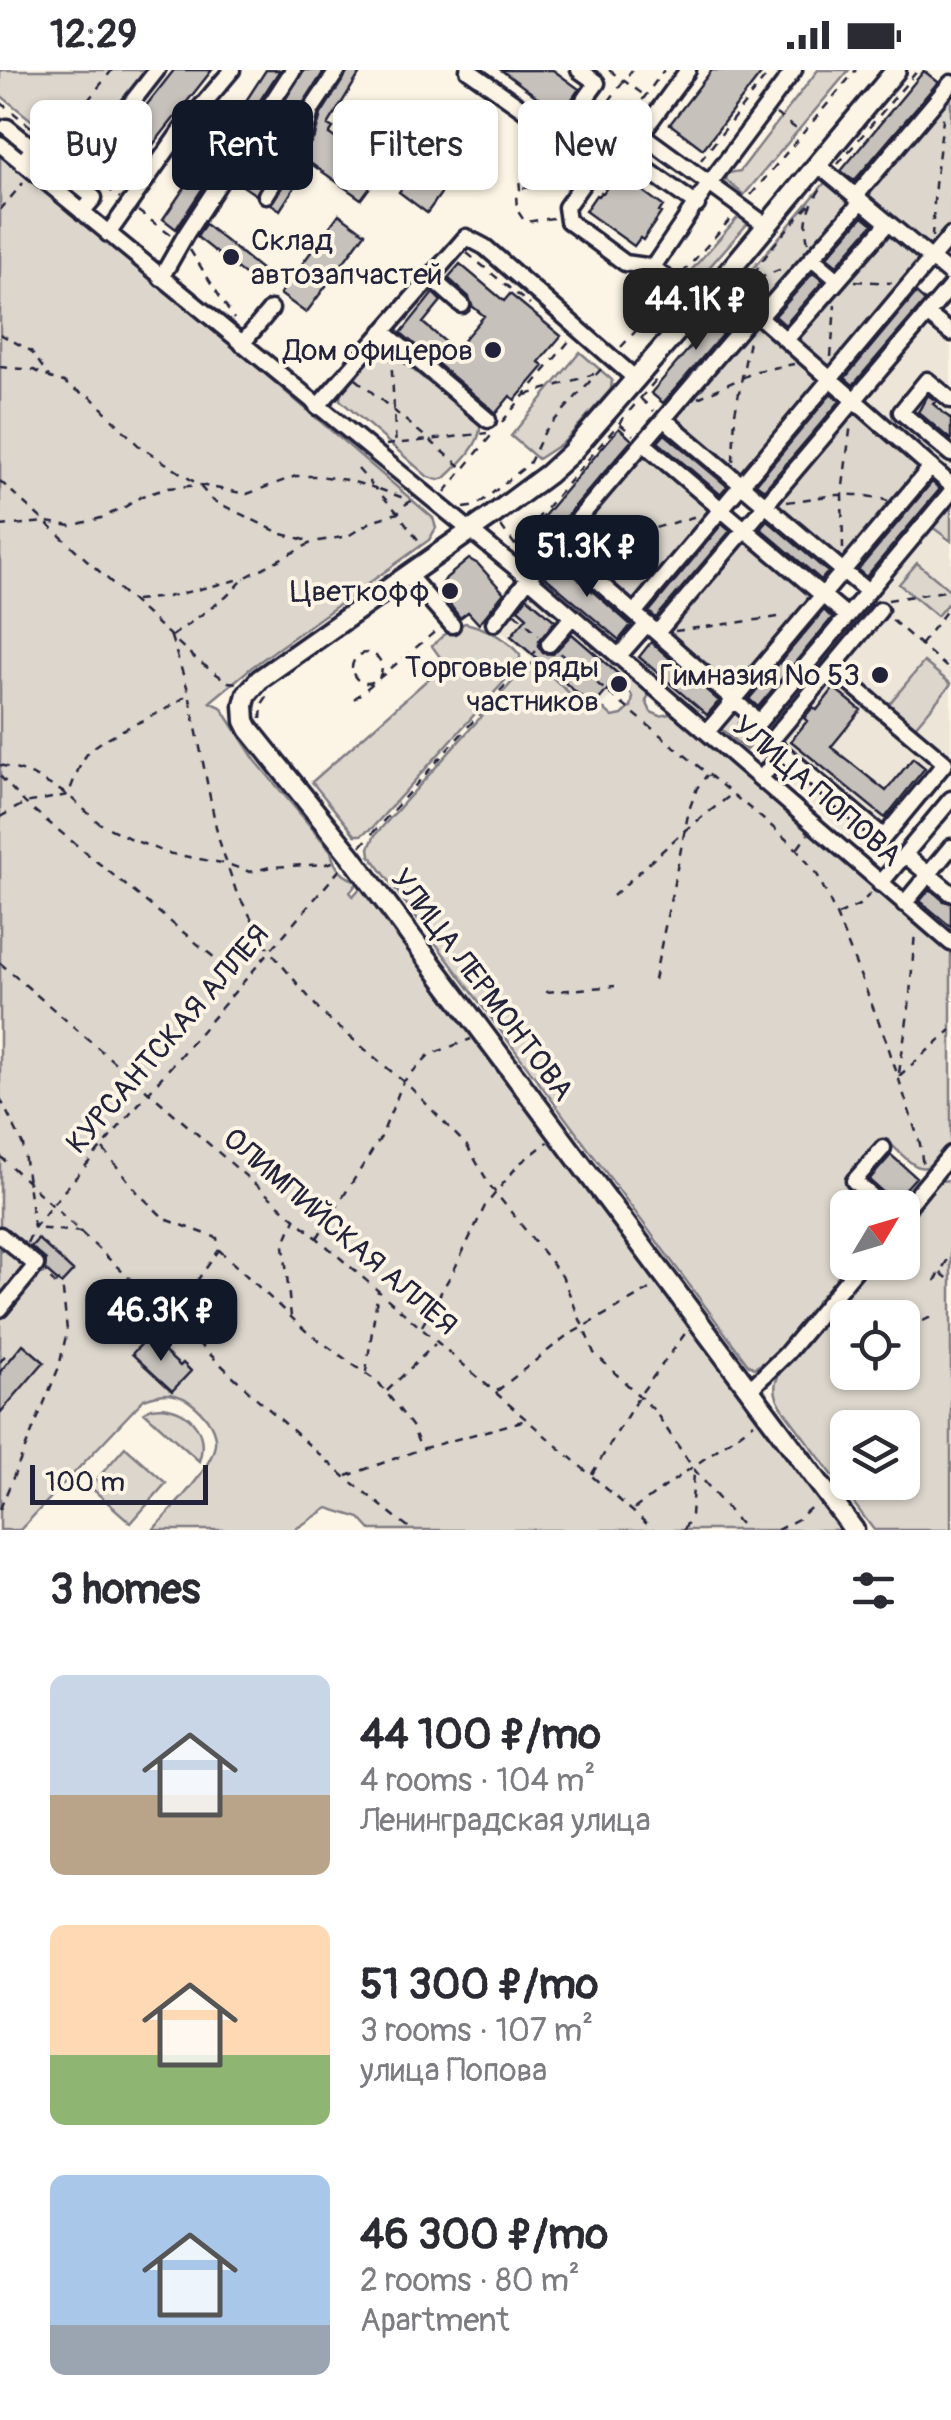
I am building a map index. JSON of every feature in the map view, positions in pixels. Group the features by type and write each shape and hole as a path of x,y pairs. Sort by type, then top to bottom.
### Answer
{"main road":[{"path":"262,688 408,575 548,474 639,389 700,306 725,286 766,226 824,170 896,70"},
{"name":"УЛИЦА ЛЕРМОНТОВА","path":"262,688 244,705 249,729 351,856 854,1530"}],"street":[{"path":"137,191 93,162 92,153 157,70"},
{"path":"108,234 182,129 232,70"},
{"path":"161,278 293,70"},
{"path":"266,195 306,130 311,110 338,70"},
{"path":"468,70 518,105"},
{"path":"580,70 604,74 584,100"},
{"path":"652,119 688,70"},
{"path":"653,267 794,70"},
{"path":"494,623 675,406 812,258 949,88"},
{"path":"8,127 33,148 24,170"},
{"path":"652,142 766,226"},
{"name":"УЛИЦА ПОПОВА","path":"0,144 24,170 82,212 317,406 435,496 470,532 951,943"},
{"path":"824,170 951,275"},
{"path":"652,173 697,204"},
{"path":"82,212 94,198 84,190"},
{"path":"578,190 566,207 568,222 625,263 653,267 700,306"},
{"path":"786,340 886,224"},
{"path":"634,613 951,235"},
{"path":"317,406 386,334 466,236 485,247 639,389"},
{"path":"812,258 838,280"},
{"path":"430,277 462,304"},
{"path":"556,545 758,722 951,488 725,286"},
{"path":"618,657 652,628 745,530 951,286"},
{"path":"242,344 270,308"},
{"path":"927,314 951,333"},
{"path":"386,334 491,426"},
{"path":"951,400 927,380 901,412 951,454"},
{"path":"664,419 868,592"},
{"path":"643,444 847,616"},
{"path":"707,732 931,467"},
{"path":"408,575 450,623"},
{"path":"832,668 945,763 884,837 770,742 884,605"},
{"path":"549,644 572,617"},
{"path":"767,771 782,752"},
{"path":"880,884 951,799"},
{"path":"904,904 951,847"},
{"path":"905,854 951,893"},
{"path":"864,1190 854,1181 883,1148"},
{"path":"920,1193 951,1154"},
{"path":"0,1236 36,1265 0,1309"},
{"path":"750,1390 788,1353 847,1280"}],"path":[{"path":"0,102 55,143 112,70"},
{"path":"610,100 632,70"},
{"path":"642,100 664,70"},
{"path":"692,171 771,70"},
{"path":"741,207 856,70"},
{"path":"725,286 812,258 806,234 808,213 824,170 918,70"},
{"path":"604,74 645,95"},
{"path":"931,259 935,185 949,88"},
{"path":"766,107 802,133"},
{"path":"0,210 24,170"},
{"path":"519,190 517,210 525,222 566,216"},
{"path":"830,379 838,280 910,284"},
{"path":"0,334 31,351 50,378"},
{"path":"386,334 396,458"},
{"path":"132,600 168,597 246,577 313,542 348,536 374,520 398,512 410,501 435,496 464,468 491,426 524,396 571,338"},
{"path":"675,406 757,371 810,361"},
{"path":"0,367 34,370 91,397 138,445 199,485 212,500 282,534 313,542"},
{"path":"347,372 464,468"},
{"path":"524,396 598,372"},
{"path":"639,389 664,419"},
{"path":"844,571 842,494 854,400"},
{"path":"619,423 643,444"},
{"path":"381,446 491,426"},
{"path":"358,469 398,512 432,558"},
{"path":"0,526 47,522 71,526 101,518 142,496 168,488 199,485 247,494 296,476 348,480 410,501"},
{"path":"0,481 198,662 228,682 262,688 261,721"},
{"path":"766,505 842,494 865,494 900,504"},
{"path":"533,525 556,545 648,530 721,510"},
{"path":"591,575 623,533"},
{"path":"171,637 226,597 246,577"},
{"path":"951,590 884,605 920,646 951,671"},
{"path":"920,646 951,605"},
{"path":"652,628 808,614"},
{"path":"354,699 450,623"},
{"path":"171,637 189,693 218,837 236,891 270,951 323,1014 403,1082 467,1146 496,1193 562,1276 594,1354 654,1410 694,1470 745,1530"},
{"path":"368,653 381,661 382,672 376,681 367,684 354,678 352,664 357,656 368,653"},
{"name":"КУРСАНТСКАЯ АЛЛЕЯ","path":"22,1254 34,1228 52,1205 351,856 530,657"},
{"path":"623,673 609,694 797,849 818,876 898,1077 922,1155 918,1190"},
{"path":"68,794 86,754 174,706 189,693"},
{"path":"734,701 744,750"},
{"path":"0,764 30,772 68,794 100,823 167,852 250,872 326,864 351,856"},
{"path":"654,980 684,831 697,788 708,774"},
{"path":"0,776 25,803 244,982"},
{"path":"0,816 25,803 68,794"},
{"path":"613,896 684,831 732,794"},
{"path":"797,849 815,826"},
{"path":"836,915 859,905 880,884"},
{"path":"898,1077 909,1006 916,914"},
{"name":"ОЛИМПИЙСКАЯ АЛЛЕЯ","path":"0,963 654,1530"},
{"path":"546,992 615,986"},
{"path":"898,1077 951,1030"},
{"path":"317,1238 380,1138 403,1082 429,1054 466,1040 487,1037"},
{"path":"0,1098 24,1145 34,1228 83,1232"},
{"path":"421,1328 485,1206 518,1164 554,1137"},
{"path":"102,1148 138,1193 165,1218 216,1238 219,1250 291,1319 378,1383 412,1426 422,1448"},
{"path":"0,1156 170,1319 345,1478 412,1530"},
{"path":"291,1319 284,1246 295,1219"},
{"path":"170,1319 219,1250"},
{"path":"935,1281 951,1254"},
{"path":"0,1509 59,1368 67,1332 62,1291 36,1265"},
{"path":"940,1272 951,1281"},
{"path":"495,1392 582,1326 658,1285"},
{"path":"366,1374 378,1290"},
{"path":"923,1321 935,1315"},
{"path":"591,1475 639,1396 688,1329"},
{"path":"386,1392 437,1342"},
{"path":"0,1362 7,1353"},
{"path":"345,1478 422,1448 527,1420"},
{"path":"632,1510 694,1470 755,1422"},
{"path":"684,1530 690,1515 694,1470"},
{"path":"777,1530 816,1503"}],"shaded area":[{"path":"0,70 153,70 129,100 30,100 30,119 0,95"},
{"path":"266,70 362,70 343,100 333,100 333,116 328,124 333,128 313,159 313,100 246,100"},
{"path":"818,70 849,70 744,195 726,180 728,173 740,171"},
{"path":"948,94 951,229 930,255 861,196"},
{"path":"0,151 30,176 30,190 47,190 433,518 436,528 429,540 252,667 210,702 221,707 255,760 331,851 340,871 359,881 350,892 353,896 362,886 846,1530 371,1530 360,1518 328,1508 294,1530 153,1530 201,1474 215,1439 213,1429 195,1406 177,1395 164,1394 144,1399 20,1530 0,1530"},
{"path":"828,179 857,202 759,314 734,291"},
{"path":"183,190 226,190 193,237 163,219"},
{"path":"249,190 293,190 280,210"},
{"path":"740,215 749,222 690,289 681,282"},
{"path":"887,227 928,259 830,376 789,339"},
{"path":"755,316 825,379 741,479 668,419"},
{"path":"927,327 951,347 951,476 865,402"},
{"path":"383,346 480,423 474,446 445,478 428,477 340,400 341,387 377,347"},
{"path":"580,352 612,380 611,389 564,442 538,459 511,436"},
{"path":"855,404 927,467 842,568 768,506"},
{"path":"643,447 715,508 634,608 558,546"},
{"path":"951,495 951,541 932,527 746,750 715,724 733,703 758,724"},
{"name":"Гимназия № 53","path":"932,529 951,544 951,772 877,862 748,749"},
{"path":"745,534 818,595 733,696 660,634"},
{"path":"917,563 951,591 951,599 937,616 899,584"},
{"path":"524,584 629,675 595,714 486,618"},
{"path":"465,623 502,638 520,655 520,664 372,828 355,835 312,782 445,664 432,646 451,628"},
{"path":"924,662 951,684 915,727 889,704"},
{"path":"533,663 592,714 604,709 613,717 631,707 633,697 624,686 634,675 650,692 646,701 651,712 682,719 951,951 951,1145 928,1167 915,1165 891,1144 879,1148 852,1177 863,1190 830,1190 830,1280 842,1280 781,1349 754,1368 370,855 375,835"},
{"path":"951,1180 951,1530 874,1530 851,1500 920,1500 920,1410 830,1410 830,1472 785,1412 776,1394 776,1382 803,1340 830,1309 830,1390 920,1390 920,1300 838,1300 856,1280 920,1280 920,1207 938,1181"},
{"path":"162,1407 181,1413 195,1424 201,1441 199,1461 144,1412"},
{"path":"125,1447 166,1483 131,1523 90,1487"}],"building":[{"path":"174,70 212,70 188,100 172,100 172,121 152,146 151,100"},
{"path":"266,70 280,70 260,100 247,100"},
{"path":"304,70 325,70 305,100 285,100"},
{"path":"349,70 362,70 343,100 333,100 333,117 328,125 333,128 329,134 333,137 333,179 313,165 313,139 321,114"},
{"path":"501,70 553,70 579,89 571,100 541,100"},
{"path":"712,70 764,70 703,149 670,124"},
{"path":"924,71 938,82 854,181 841,171"},
{"path":"183,190 202,190 176,229 163,219"},
{"path":"280,190 293,190 280,210 271,204"},
{"path":"348,190 368,190 361,199"},
{"path":"400,190 443,190 427,213"},
{"path":"645,190 663,206 643,240 640,238 634,246 585,211 596,195"},
{"path":"339,214 365,233 306,313 280,294"},
{"path":"863,216 873,224 837,265 827,257"},
{"path":"205,224 268,275 259,286 197,237"},
{"path":"460,264 504,301 510,294 561,336 539,362 544,366 515,400 510,396 496,413 401,333 433,293 441,301 423,323 455,350 484,316 448,278"},
{"path":"813,273 823,281 785,325 775,316"},
{"path":"916,293 925,301 853,385 845,378"},
{"path":"728,303 740,314 663,403 651,393"},
{"path":"831,394 840,401 764,490 756,484"},
{"path":"928,395 951,419 951,440 918,412"},
{"path":"619,428 632,440 551,534 538,523"},
{"path":"665,434 727,486 720,494 658,442"},
{"path":"932,482 940,489 866,577 858,570"},
{"path":"767,520 828,572 821,580 760,528"},
{"path":"722,524 730,531 656,618 649,612"},
{"path":"469,559 504,593 479,624 468,612 460,618 442,594 446,578"},
{"path":"557,560 631,625 619,640 544,576"},
{"path":"527,597 555,621 539,641 543,653 553,654 572,634 624,679 612,693 608,689 593,707 511,636 527,617 518,609"},
{"path":"824,610 832,618 758,707 749,699"},
{"path":"651,642 719,701 707,715 639,657"},
{"path":"834,688 861,710 831,747 886,791 913,758 925,768 885,818 791,741 807,721 804,718 813,707 817,710"},
{"path":"930,889 951,903 951,927 920,901"},
{"path":"891,1155 916,1177 905,1190 880,1190 869,1180"},
{"path":"38,1239 73,1271 61,1284 45,1270 46,1260 31,1247"},
{"path":"148,1337 191,1371 172,1391 132,1354"},
{"path":"23,1344 44,1362 0,1413 0,1372"}],"place":[{"name":"Склад автозапчастей","path":"231,257"},
{"name":"Дом офицеров","path":"493,350"},
{"name":"Цветкофф","path":"450,591"},
{"name":"Гимназия № 53","path":"880,675"},
{"name":"Торговые ряды частников","path":"619,684"}]}
